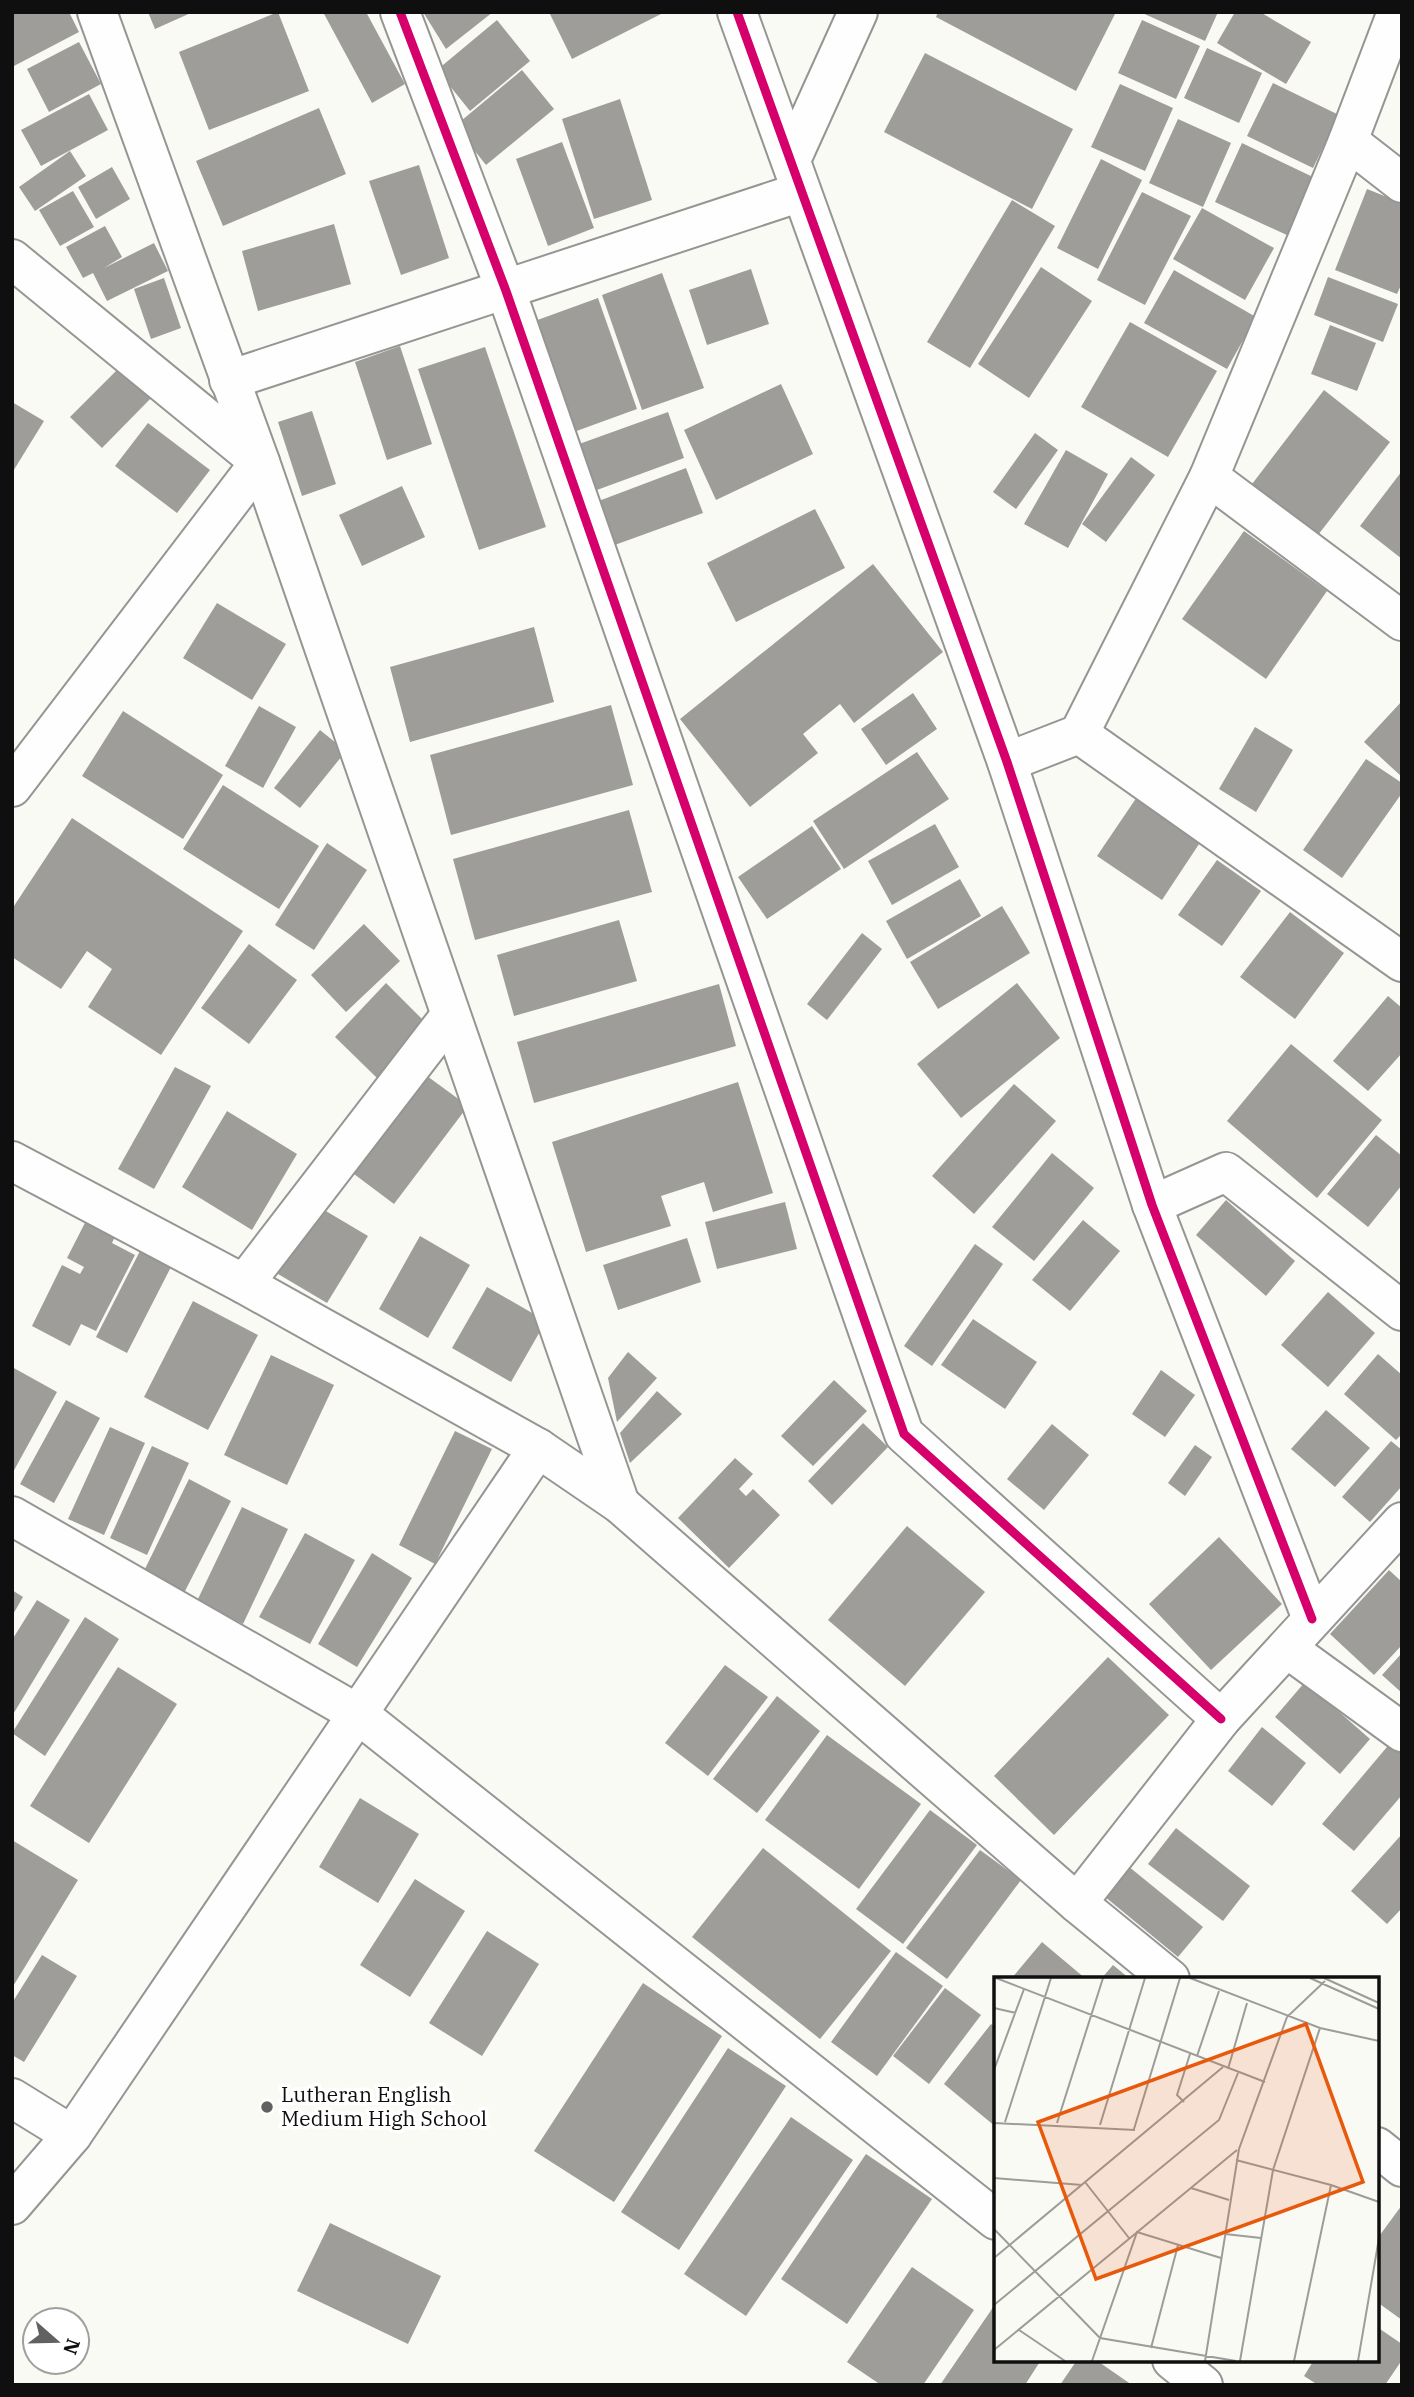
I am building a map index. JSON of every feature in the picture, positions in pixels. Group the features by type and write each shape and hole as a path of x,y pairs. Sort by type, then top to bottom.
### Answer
{"street":[{"path":"97,12 260,461 620,1504"},
{"path":"400,12 506,291 904,1434 1221,1719"},
{"path":"737,12 1007,762 1152,1205 1312,1619"},
{"path":"229,380 506,291 796,176 858,12"},
{"path":"1007,762 1079,734 1209,477 1348,141 1397,12"},
{"path":"1348,141 1402,183"},
{"path":"12,259 260,461"},
{"path":"12,788 25,744 260,461"},
{"path":"1209,477 1402,621"},
{"path":"1079,734 1402,962"},
{"path":"244,1284 450,1016"},
{"path":"12,1161 244,1284 538,1448 620,1504 1077,1903 1168,1977"},
{"path":"1152,1205 1226,1172 1402,1311"},
{"path":"12,2205 72,2135 538,1448"},
{"path":"12,1516 358,1714 994,2218"},
{"path":"1077,1903 1221,1719 1402,1522"},
{"path":"1288,1649 1402,1732"},
{"path":"12,2098 72,2135"},
{"path":"1379,2149 1402,2167"},
{"path":"1174,2362 1203,2385"}],"building":[{"path":"12,12 69,12 79,32 12,67"},
{"path":"148,12 193,12 155,29"},
{"path":"278,12 309,91 209,130 179,52"},
{"path":"323,12 366,12 405,84 372,103"},
{"path":"423,12 493,12 446,49"},
{"path":"549,12 665,12 572,59"},
{"path":"938,12 1116,12 1076,91 936,17"},
{"path":"1140,12 1218,12 1205,41"},
{"path":"1235,12 1260,12 1311,42 1286,84 1217,43"},
{"path":"497,20 530,61 470,111 437,70"},
{"path":"1142,20 1200,46 1176,99 1118,73"},
{"path":"79,42 101,84 49,112 27,69"},
{"path":"1207,48 1262,73 1239,123 1184,98"},
{"path":"925,53 1073,129 1032,209 884,132"},
{"path":"522,70 554,109 486,165 455,126"},
{"path":"1273,83 1339,115 1313,168 1247,136"},
{"path":"1120,84 1173,108 1145,171 1091,147"},
{"path":"89,94 108,130 41,166 21,130"},
{"path":"620,99 652,200 594,219 562,119"},
{"path":"319,108 346,174 223,226 196,161"},
{"path":"1178,119 1231,143 1203,207 1149,183"},
{"path":"562,142 594,228 548,246 516,159"},
{"path":"1242,143 1315,178 1289,236 1215,202"},
{"path":"70,151 86,176 35,211 19,187"},
{"path":"1101,159 1142,180 1098,269 1057,248"},
{"path":"419,165 449,258 401,275 369,181"},
{"path":"112,167 130,199 96,219 78,187"},
{"path":"1367,189 1402,203 1402,283 1397,294 1335,270"},
{"path":"73,191 94,227 60,246 39,210"},
{"path":"1142,192 1191,216 1145,305 1097,280"},
{"path":"1012,200 1055,226 970,368 927,342"},
{"path":"1202,208 1274,248 1245,300 1173,259"},
{"path":"334,224 351,284 258,311 242,251"},
{"path":"105,226 122,257 104,268 154,243 168,271 107,301 93,273 83,278 66,247"},
{"path":"1041,267 1092,301 1029,398 978,364"},
{"path":"751,269 769,324 707,345 689,290"},
{"path":"1174,270 1256,317 1227,369 1144,323"},
{"path":"662,273 704,388 642,410 602,295"},
{"path":"1328,277 1398,304 1383,342 1314,315"},
{"path":"164,278 181,328 151,339 134,289"},
{"path":"598,298 637,409 571,433 532,322"},
{"path":"1130,322 1217,371 1168,457 1081,407"},
{"path":"1330,325 1376,343 1357,391 1311,374"},
{"path":"400,346 432,444 387,460 355,362"},
{"path":"485,347 546,527 479,550 418,369"},
{"path":"126,361 157,392 102,448 70,417"},
{"path":"781,384 813,454 716,500 684,430"},
{"path":"1324,390 1390,442 1318,535 1252,484"},
{"path":"12,402 44,421 12,473"},
{"path":"312,411 336,484 302,496 278,422"},
{"path":"668,412 684,458 586,494 568,448"},
{"path":"148,423 210,470 177,513 115,466"},
{"path":"1035,433 1058,450 1016,509 993,492"},
{"path":"1066,450 1108,474 1068,548 1024,524"},
{"path":"1131,457 1155,475 1106,542 1082,524"},
{"path":"686,468 703,513 612,546 596,502"},
{"path":"1402,471 1402,559 1360,526"},
{"path":"402,486 425,537 362,566 339,515"},
{"path":"815,509 845,568 736,622 707,563"},
{"path":"1244,531 1327,591 1266,679 1182,619"},
{"path":"873,564 943,652 854,723 840,704 803,734 818,753 750,807 680,719"},
{"path":"217,603 286,644 252,700 183,658"},
{"path":"534,627 554,702 410,742 390,667"},
{"path":"913,693 937,729 886,765 861,729"},
{"path":"1402,701 1402,777 1364,742"},
{"path":"611,705 633,785 451,835 430,755"},
{"path":"259,706 296,727 263,788 225,766"},
{"path":"123,711 223,775 183,839 82,776"},
{"path":"1255,727 1293,750 1256,812 1219,789"},
{"path":"320,730 346,751 300,808 274,788"},
{"path":"917,752 949,799 844,869 813,821"},
{"path":"1366,759 1402,783 1402,793 1342,878 1303,850"},
{"path":"223,785 319,846 279,909 183,849"},
{"path":"1141,791 1205,835 1162,900 1097,856"},
{"path":"629,810 652,892 475,940 453,859"},
{"path":"72,818 243,931 161,1055 88,1007 112,969 87,951 61,989 12,957 12,909"},
{"path":"935,824 959,867 892,905 868,861"},
{"path":"812,826 841,869 767,919 738,877"},
{"path":"327,843 367,870 314,950 275,925"},
{"path":"1217,860 1261,891 1222,946 1178,915"},
{"path":"960,879 981,916 907,959 886,921"},
{"path":"1002,906 1030,953 938,1009 910,962"},
{"path":"1290,912 1344,953 1295,1019 1240,977"},
{"path":"619,920 637,981 514,1016 497,955"},
{"path":"364,924 400,961 346,1012 311,975"},
{"path":"862,933 882,949 827,1020 807,1004"},
{"path":"249,944 297,980 249,1044 201,1008"},
{"path":"386,983 427,1024 377,1078 335,1037"},
{"path":"1017,983 1060,1038 961,1118 917,1064"},
{"path":"719,984 736,1046 534,1103 517,1042"},
{"path":"1388,996 1402,1008 1402,1053 1368,1091 1333,1061"},
{"path":"1291,1044 1382,1120 1317,1198 1227,1121"},
{"path":"175,1067 211,1086 154,1189 118,1169"},
{"path":"427,1076 468,1106 394,1204 354,1174"},
{"path":"738,1082 773,1193 713,1212 704,1182 661,1196 671,1226 586,1252 552,1142"},
{"path":"1014,1084 1056,1121 974,1214 932,1176"},
{"path":"227,1111 297,1154 252,1230 182,1187"},
{"path":"1376,1135 1402,1156 1402,1185 1368,1227 1327,1194"},
{"path":"1052,1153 1094,1188 1034,1261 992,1227"},
{"path":"1226,1200 1295,1261 1266,1296 1196,1235"},
{"path":"785,1202 797,1249 717,1269 705,1222"},
{"path":"314,1204 368,1236 327,1303 273,1271"},
{"path":"89,1215 118,1230 112,1243 135,1255 96,1331 81,1324 70,1346 32,1326 62,1265 80,1274 84,1267 67,1258"},
{"path":"1083,1220 1120,1251 1070,1311 1032,1280"},
{"path":"420,1236 470,1265 428,1338 379,1309"},
{"path":"687,1238 701,1282 618,1310 603,1265"},
{"path":"975,1244 1003,1264 932,1366 904,1346"},
{"path":"141,1249 172,1265 127,1353 96,1337"},
{"path":"487,1287 546,1321 511,1382 452,1348"},
{"path":"1328,1292 1375,1333 1328,1387 1281,1345"},
{"path":"193,1301 258,1335 208,1430 144,1397"},
{"path":"973,1319 1037,1362 1005,1409 941,1365"},
{"path":"628,1352 657,1378 617,1422 608,1378"},
{"path":"1378,1354 1402,1375 1402,1434 1396,1440 1344,1394"},
{"path":"271,1355 334,1385 287,1485 224,1455"},
{"path":"12,1367 57,1392 12,1474"},
{"path":"1161,1370 1195,1395 1165,1437 1132,1414"},
{"path":"834,1380 867,1411 813,1466 781,1436"},
{"path":"657,1391 682,1414 630,1463 620,1433"},
{"path":"66,1400 100,1418 54,1503 20,1484"},
{"path":"1326,1410 1370,1448 1335,1487 1291,1449"},
{"path":"863,1423 888,1447 832,1505 808,1481"},
{"path":"1052,1424 1089,1455 1044,1510 1007,1479"},
{"path":"110,1427 145,1443 104,1535 68,1519"},
{"path":"455,1431 492,1449 435,1564 399,1545"},
{"path":"1391,1441 1402,1450 1402,1486 1370,1522 1342,1497"},
{"path":"1195,1445 1212,1457 1185,1496 1168,1483"},
{"path":"152,1446 189,1463 147,1555 110,1538"},
{"path":"735,1458 753,1474 739,1489 746,1496 753,1489 780,1515 729,1568 678,1518"},
{"path":"189,1479 231,1501 183,1595 142,1575"},
{"path":"242,1507 288,1529 243,1624 197,1601"},
{"path":"907,1526 985,1592 905,1686 828,1620"},
{"path":"305,1533 355,1560 310,1644 259,1617"},
{"path":"1219,1537 1282,1604 1211,1670 1149,1604"},
{"path":"372,1553 412,1578 357,1667 318,1644"},
{"path":"1389,1570 1402,1582 1402,1645 1374,1675 1330,1634"},
{"path":"12,1590 23,1597 12,1616"},
{"path":"37,1600 70,1620 12,1716 12,1640"},
{"path":"85,1617 119,1639 45,1756 12,1733"},
{"path":"1402,1653 1402,1693 1382,1675"},
{"path":"1108,1657 1169,1715 1054,1835 994,1776"},
{"path":"725,1665 768,1697 708,1776 665,1743"},
{"path":"118,1667 177,1704 89,1843 30,1806"},
{"path":"1305,1682 1370,1739 1340,1774 1275,1717"},
{"path":"777,1696 820,1731 757,1813 713,1779"},
{"path":"1262,1727 1306,1763 1272,1806 1228,1771"},
{"path":"827,1735 921,1804 859,1889 765,1820"},
{"path":"1392,1741 1402,1750 1402,1795 1354,1851 1322,1824"},
{"path":"360,1798 419,1834 378,1903 319,1867"},
{"path":"930,1810 977,1845 903,1944 856,1909"},
{"path":"1176,1828 1250,1886 1223,1921 1148,1864"},
{"path":"1402,1834 1402,1908 1387,1924 1351,1891"},
{"path":"12,1840 78,1880 12,1988"},
{"path":"763,1848 891,1951 820,2039 692,1937"},
{"path":"980,1850 1021,1880 947,1979 906,1948"},
{"path":"1128,1866 1203,1927 1178,1957 1104,1896"},
{"path":"415,1879 465,1911 410,1997 360,1965"},
{"path":"487,1931 539,1964 482,2056 429,2023"},
{"path":"1042,1942 1084,1977 1013,1977"},
{"path":"896,1952 943,1986 877,2076 831,2042"},
{"path":"42,1955 77,1976 24,2062 12,2055 12,2003"},
{"path":"1113,1965 1128,1977 1103,1977"},
{"path":"643,1983 722,2036 614,2202 534,2151"},
{"path":"945,1988 981,2015 929,2084 893,2056"},
{"path":"991,2024 994,2026 994,2125 944,2084"},
{"path":"728,2048 786,2086 679,2250 621,2212"},
{"path":"791,2117 853,2160 746,2316 684,2274"},
{"path":"866,2154 932,2199 847,2324 781,2279"},
{"path":"1402,2205 1402,2320 1379,2303 1379,2236"},
{"path":"330,2223 441,2276 408,2344 297,2291"},
{"path":"912,2267 974,2310 923,2385 881,2385 847,2362"},
{"path":"994,2306 994,2362 1040,2362 1025,2385 940,2385"},
{"path":"1379,2328 1402,2344 1402,2360 1385,2385 1318,2385 1304,2376 1313,2362 1379,2362"},
{"path":"1076,2362 1099,2362 1132,2385 1060,2385"}],"cycle path":[{"path":"400,12 506,291 904,1434 1221,1719"},
{"path":"737,12 1007,762 1152,1205 1312,1619"}],"place":[{"name":"Lutheran English Medium High School","path":"267,2107"}]}
